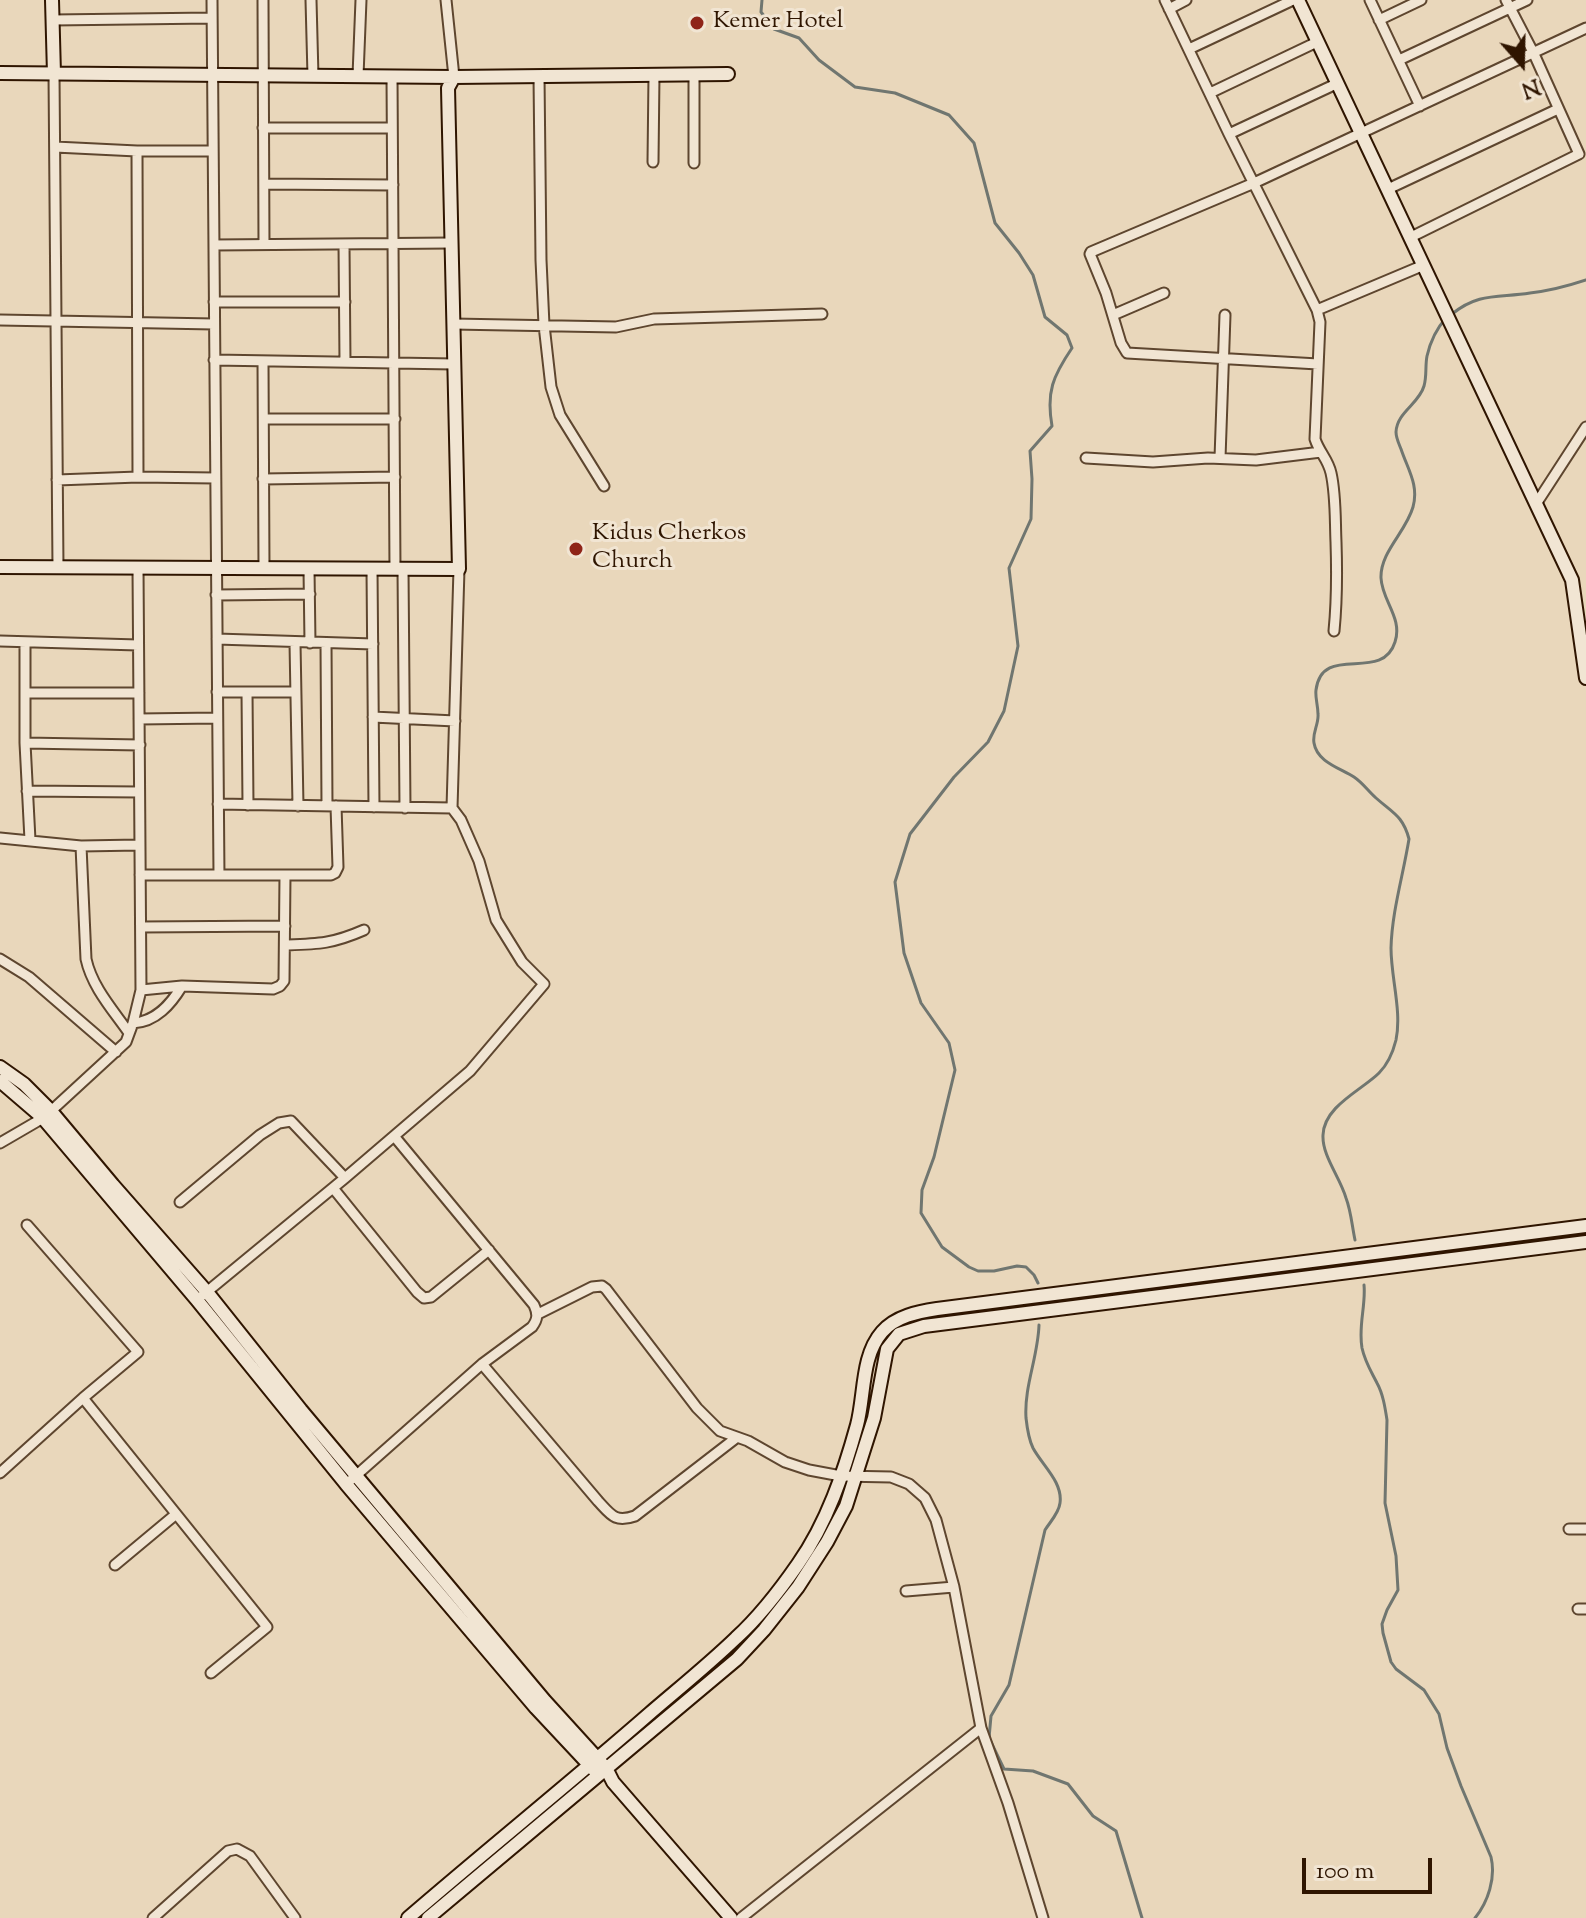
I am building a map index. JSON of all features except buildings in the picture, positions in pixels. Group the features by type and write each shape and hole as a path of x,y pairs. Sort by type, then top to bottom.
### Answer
{"street":[{"path":"52,0 58,567"},
{"path":"212,0 219,875"},
{"path":"263,0 264,244"},
{"path":"311,0 313,76"},
{"path":"358,76 361,0"},
{"path":"202,1296 470,1071 544,984 522,962 496,920 479,861 461,820 452,808 459,569 448,88 454,77 446,0"},
{"path":"1186,0 1167,4 1317,310 1320,322 1315,439 1332,476 1336,521 1337,602 1334,631"},
{"path":"1189,49 1295,0 1411,237 1572,580 1586,678"},
{"path":"1370,0 1420,106"},
{"path":"1379,20 1421,0"},
{"path":"1399,60 1508,4 1527,0"},
{"path":"1411,237 1579,154 1508,4"},
{"path":"53,20 211,18"},
{"path":"1318,364 1127,353 1091,252 1254,183 1586,28"},
{"path":"1210,93 1317,42"},
{"path":"0,73 454,77 728,74"},
{"path":"694,74 694,163"},
{"path":"653,162 654,75"},
{"path":"392,76 395,477 405,719 405,808"},
{"path":"539,76 544,325 551,387 560,415 604,486"},
{"path":"1229,134 1336,84"},
{"path":"1388,189 1558,109"},
{"path":"263,128 392,128"},
{"path":"55,147 213,151"},
{"path":"137,151 138,477"},
{"path":"264,184 393,185"},
{"path":"214,245 451,243"},
{"path":"344,244 345,362"},
{"path":"1317,310 1424,265"},
{"path":"1113,315 1164,293"},
{"path":"214,302 345,302"},
{"path":"453,324 616,327 654,319 822,314"},
{"path":"1220,458 1225,315"},
{"path":"0,320 214,324"},
{"path":"214,360 454,364"},
{"path":"263,361 264,568"},
{"path":"264,419 395,419"},
{"path":"1536,504 1586,427"},
{"path":"1086,458 1153,462 1192,458 1256,460 1321,452"},
{"path":"263,479 395,477"},
{"path":"57,480 215,478"},
{"path":"0,567 459,569"},
{"path":"0,1143 47,1114 126,1042 141,990 138,568"},
{"path":"309,569 310,643"},
{"path":"372,569 374,807"},
{"path":"1572,580 1586,578"},
{"path":"216,595 310,594"},
{"path":"217,639 373,644"},
{"path":"0,641 138,645"},
{"path":"25,642 25,743 30,840"},
{"path":"295,643 298,806"},
{"path":"140,875 329,875 336,871 326,643"},
{"path":"217,692 295,692"},
{"path":"247,692 248,805"},
{"path":"25,693 139,693"},
{"path":"373,717 455,721"},
{"path":"139,719 217,718"},
{"path":"25,743 140,745"},
{"path":"27,791 139,792"},
{"path":"218,804 452,808"},
{"path":"0,838 81,846 139,845"},
{"path":"81,846 88,968 93,982 131,1028"},
{"path":"141,990 182,986 277,988 284,981 285,875"},
{"path":"141,927 285,926"},
{"path":"285,945 323,944 364,930"},
{"path":"0,959 29,977 116,1052"},
{"path":"131,1028 163,1010 182,986"},
{"path":"1,1074 24,1084 297,1414 346,1484 443,1589 540,1705 613,1782 731,1918"},
{"path":"180,1202 260,1135 285,1121 291,1121 345,1178"},
{"path":"346,1484 482,1364 532,1327 538,1314 534,1305 394,1136"},
{"path":"333,1188 424,1298 431,1297 489,1250"},
{"path":"0,1473 138,1352 27,1225"},
{"path":"428,1918 598,1767 760,1614 800,1562 820,1527 858,1422 869,1357 875,1342 894,1321 921,1311 1586,1226"},
{"path":"1467,1241 1470,1256"},
{"path":"408,1918 737,1659 764,1630 798,1587 846,1506 874,1418 887,1349 899,1334 924,1326 1586,1242"},
{"path":"1266,1268 1269,1282"},
{"path":"538,1314 592,1287 602,1286 697,1408 720,1431 809,1470 841,1476 891,1477 909,1484 925,1498 936,1520 954,1587 981,1728 1008,1803 1043,1918"},
{"path":"482,1364 615,1518 624,1520 635,1516 736,1438"},
{"path":"83,1398 267,1627 211,1673"},
{"path":"297,1414 356,1475 443,1589"},
{"path":"115,1565 175,1515"},
{"path":"1569,1529 1586,1529"},
{"path":"906,1591 954,1587"},
{"path":"741,1918 981,1728"},
{"path":"153,1918 228,1851 237,1849 250,1856 295,1918"}],"waterway":[{"path":"762,0 761,12 774,29 799,38 819,60 855,87 895,93 949,115 974,143 995,223 1033,275 1045,317 1067,335 1072,348 1053,385 1050,403 1052,426 1030,451 1031,519 1009,568 1018,646 1004,711 988,742 954,777 910,834 895,882 904,953 921,1003 949,1043 955,1070 934,1157 922,1190 921,1213 942,1247 969,1267 978,1271 1026,1267 1038,1283"},
{"path":"1452,314 1480,299 1544,291 1586,280"},
{"path":"1355,1240 1348,1203 1325,1151 1323,1135 1330,1115 1379,1073 1395,1045 1398,1018 1391,948 1409,839 1397,816 1357,779 1324,760 1316,750 1316,690 1321,676 1329,668 1378,660 1388,654 1395,642 1396,625 1382,586 1382,569 1410,516 1415,492 1398,441 1397,425 1421,392 1430,346 1446,318"},
{"path":"1364,1285 1361,1340 1365,1358 1385,1405 1385,1503 1396,1556 1398,1590 1382,1624 1383,1633 1391,1662 1424,1690 1439,1714 1447,1748 1491,1857 1490,1889 1475,1918"},
{"path":"1039,1325 1026,1418 1032,1445 1055,1481 1060,1503 1045,1530 1009,1685 991,1716 989,1738 1004,1769 1033,1771 1068,1784 1093,1816 1116,1831 1142,1918"}],"place":[{"name":"Kemer Hotel","path":"697,23"},
{"name":"Kidus Cherkos Church","path":"576,549"}]}
